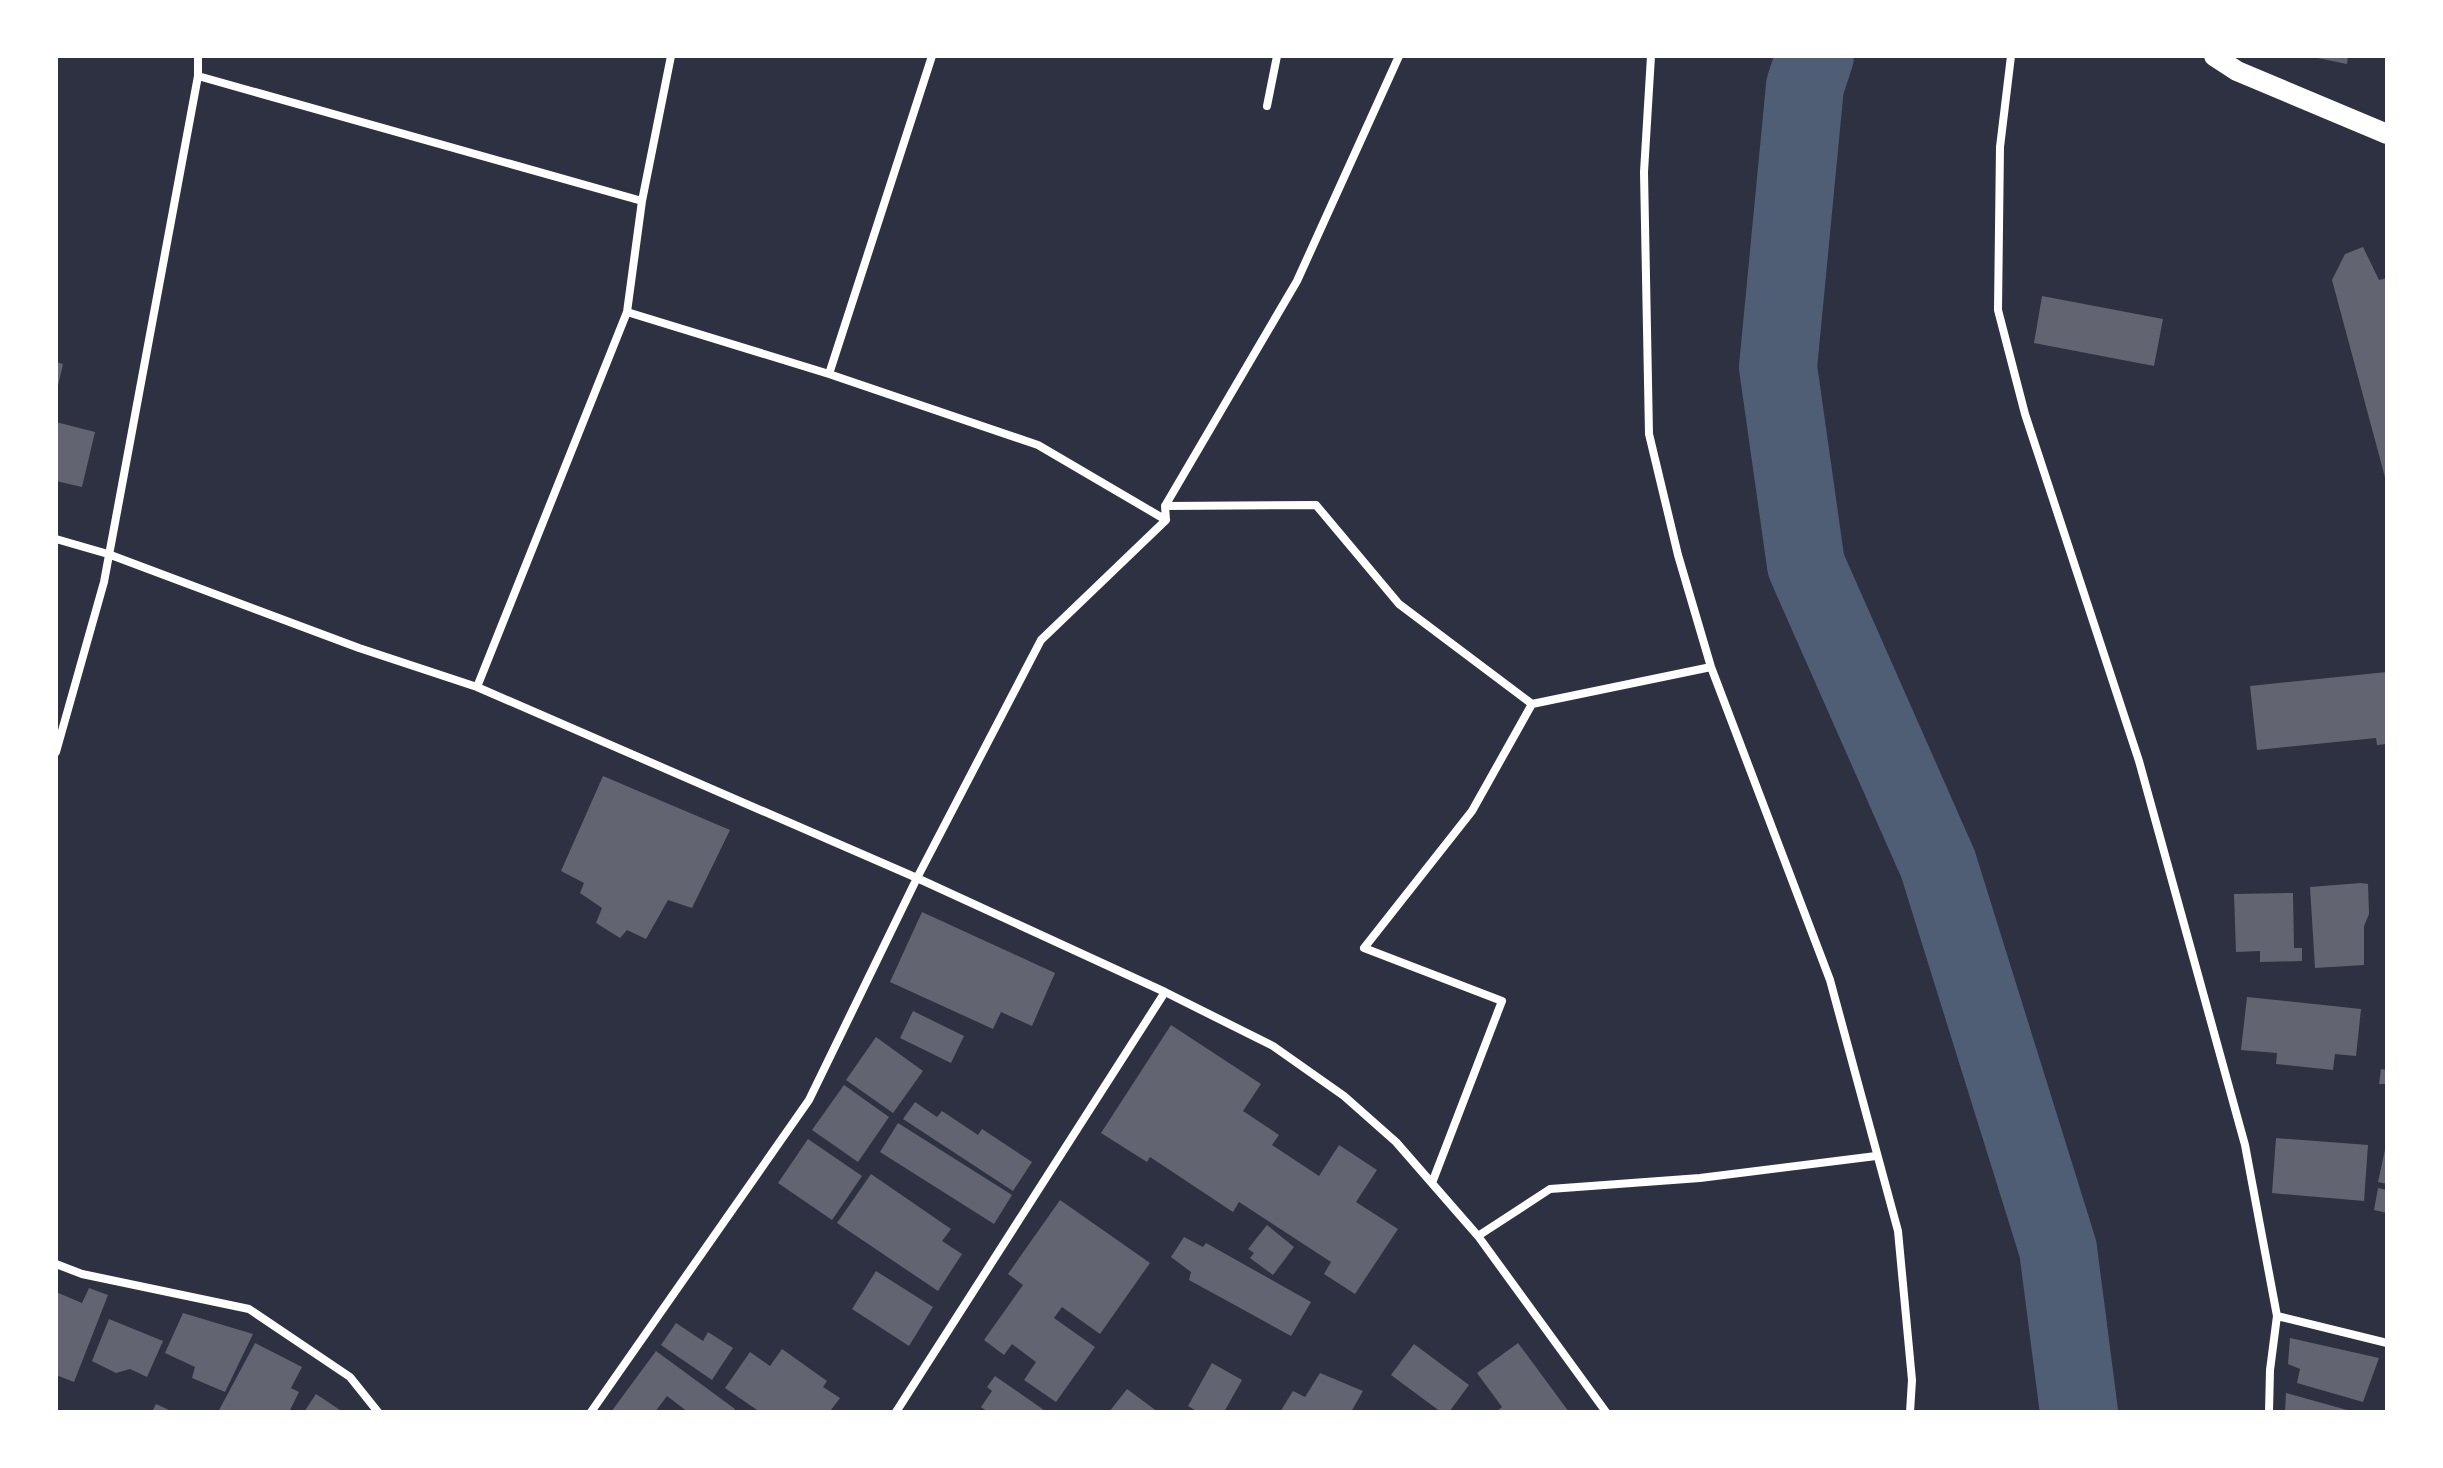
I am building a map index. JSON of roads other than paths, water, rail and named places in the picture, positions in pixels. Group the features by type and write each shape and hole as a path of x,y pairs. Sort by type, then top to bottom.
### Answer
{"main road":[{"path":"2214,56 2237,71 2387,134"}],"street":[{"path":"56,752 104,582 198,76 198,56"},
{"path":"477,687 627,312 642,201 671,56"},
{"path":"829,374 932,56"},
{"path":"1267,106 1277,56"},
{"path":"1166,520 1165,506 1297,281 1399,56"},
{"path":"1651,56 1644,172 1649,434 1678,555 1711,667 1830,980 1898,1231 1912,1380 1910,1412"},
{"path":"2011,56 2000,147 1998,310 2025,414 2139,761 2241,1130 2277,1316 2270,1370 2269,1412"},
{"path":"198,76 642,201"},
{"path":"627,312 829,374 1038,445 1166,520"},
{"path":"1165,506 1316,505 1399,604 1532,704 1711,667"},
{"path":"591,1412 809,1100 917,878 1041,640 1166,520"},
{"path":"56,539 108,554 359,648 477,687 917,878 1165,992 1273,1046 1344,1096 1396,1142 1478,1236 1606,1412"},
{"path":"1432,1183 1502,1001 1364,948 1472,811 1532,704"},
{"path":"896,1412 1165,992"},
{"path":"1478,1236 1550,1189 1700,1178 1876,1156"},
{"path":"56,1264 82,1274 249,1309 350,1377 378,1412"},
{"path":"2277,1316 2387,1343"}],"waterway":[{"path":"1815,56 1805,86 1778,367 1806,565 1938,864 2058,1249 2079,1412"}]}
